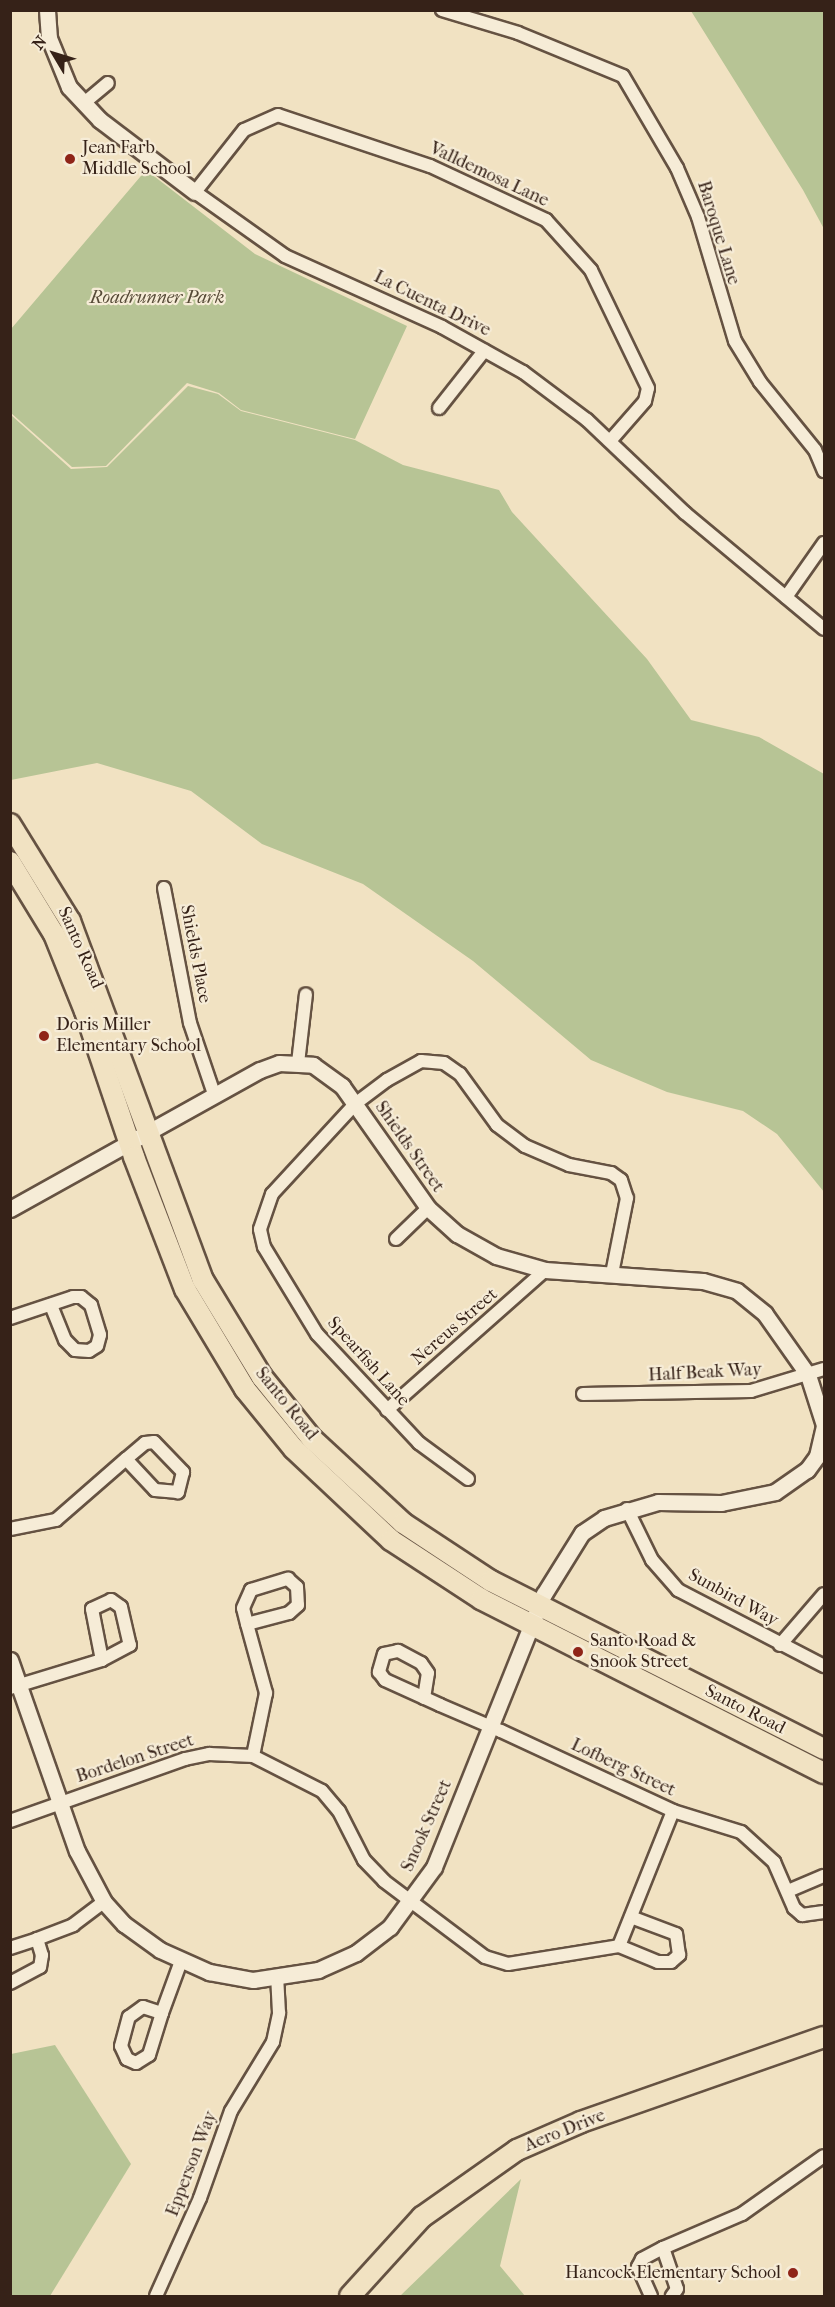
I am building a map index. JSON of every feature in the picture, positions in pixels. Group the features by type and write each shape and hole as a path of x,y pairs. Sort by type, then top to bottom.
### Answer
{"main road":[{"name":"Santo Road","path":"10,824 70,921 106,1008 147,1132 203,1280 262,1377 312,1439 403,1523 540,1607 825,1749"},
{"name":"Santo Road","path":"10,862 54,934 129,1143 185,1288 245,1389 294,1449 391,1540 481,1599 825,1773"},
{"name":"Aero Drive","path":"350,2296 422,2217 517,2150 581,2122 825,2037"}],"street":[{"name":"La Cuenta Drive","path":"48,10 54,55 69,87 84,103 195,192 285,256 442,327 522,372 610,441 685,513 825,629"},
{"name":"Baroque Lane","path":"442,10 518,33 623,76 681,177 735,341 760,382 815,450 825,471"},
{"path":"84,103 108,82"},
{"name":"Valldemosa Lane","path":"195,192 244,130 278,115 430,166 546,220 591,270 648,388 645,401 610,441"},
{"path":"439,408 484,351"},
{"path":"786,597 825,543"},
{"name":"Shields Place","path":"164,888 188,1015 214,1094"},
{"path":"10,1209 260,1070 298,1063 306,994"},
{"name":"Shields Street","path":"298,1063 330,1076 355,1104 428,1208 457,1234 496,1256 544,1270 703,1281 737,1291 765,1314 808,1375"},
{"name":"Spearfish Lane","path":"468,1479 419,1443 317,1334 277,1274 260,1229 272,1194 355,1104 413,1064 444,1063 460,1074 497,1125 525,1146 569,1165 611,1173 621,1180 627,1198 612,1274"},
{"path":"396,1239 428,1208"},
{"name":"Nereus Street","path":"387,1410 544,1270"},
{"path":"10,1318 73,1297 91,1305 100,1335 97,1346 89,1351 75,1350 64,1340 51,1305"},
{"name":"Half Beak Way","path":"583,1394 751,1392 825,1369"},
{"name":"Snook Street","path":"10,1660 14,1687 59,1804 104,1902 138,1935 181,1961 253,1980 277,1979 318,1970 356,1953 390,1927 412,1902 434,1867 531,1625 582,1533 627,1509 658,1502 721,1503 775,1492 807,1470 817,1456 825,1425 808,1375"},
{"path":"10,1529 57,1520 145,1443 154,1442 183,1472 182,1488 166,1494 155,1490 126,1460"},
{"name":"Sunbird Way","path":"627,1509 652,1560 678,1590 780,1645 825,1666"},
{"path":"247,1624 289,1613 298,1605 297,1587 282,1580 251,1590 243,1608 247,1624 266,1693 253,1756"},
{"path":"780,1645 825,1594"},
{"path":"14,1687 102,1660 130,1645 121,1607 111,1600 92,1609 102,1660"},
{"name":"Lofberg Street","path":"424,1698 673,1811 741,1832 758,1844 774,1862 802,1915 825,1912"},
{"name":"Bordelon Street","path":"10,1821 185,1759 208,1754 253,1756 322,1791 339,1811 363,1860 412,1902 485,1957 508,1964 619,1946"},
{"path":"632,1917 676,1934 679,1954 671,1962 658,1962 619,1946 673,1811"},
{"path":"788,1891 825,1876"},
{"path":"10,1948 73,1925 104,1902"},
{"path":"10,1983 40,1967 42,1955 37,1939"},
{"path":"162,2013 143,2007 129,2017 121,2046 128,2059 136,2062 149,2055 181,1961"},
{"name":"Epperson Way","path":"156,2296 200,2198 231,2111 273,2042 279,2013 277,1979"},
{"path":"651,2296 638,2267 642,2259 742,2214 825,2156"},
{"path":"663,2248 677,2289 672,2296"}],"green space":[{"path":"691,11 824,11 824,229 803,190"},
{"name":"Roadrunner Park","path":"146,170 255,254 407,326 355,439 241,410 219,393 187,383 106,466 72,467 11,413 11,329"},
{"path":"188,386 218,394 241,411 355,440 403,465 499,490 512,512 647,659 691,720 759,737 824,774 824,1192 777,1134 743,1111 667,1092 591,1060 473,961 363,884 262,844 191,791 97,763 11,780 11,415 71,469 107,467"},
{"path":"55,2045 131,2164 50,2296 11,2296 11,2054"},
{"path":"521,2179 500,2266 525,2296 400,2296"}],"place":[{"name":"Jean Farb Middle School","path":"70,159"},
{"name":"Doris Miller Elementary School","path":"44,1036"},
{"name":"Santo Road & Snook Street","path":"578,1652"},
{"name":"Hancock Elementary School","path":"793,2273"}]}
